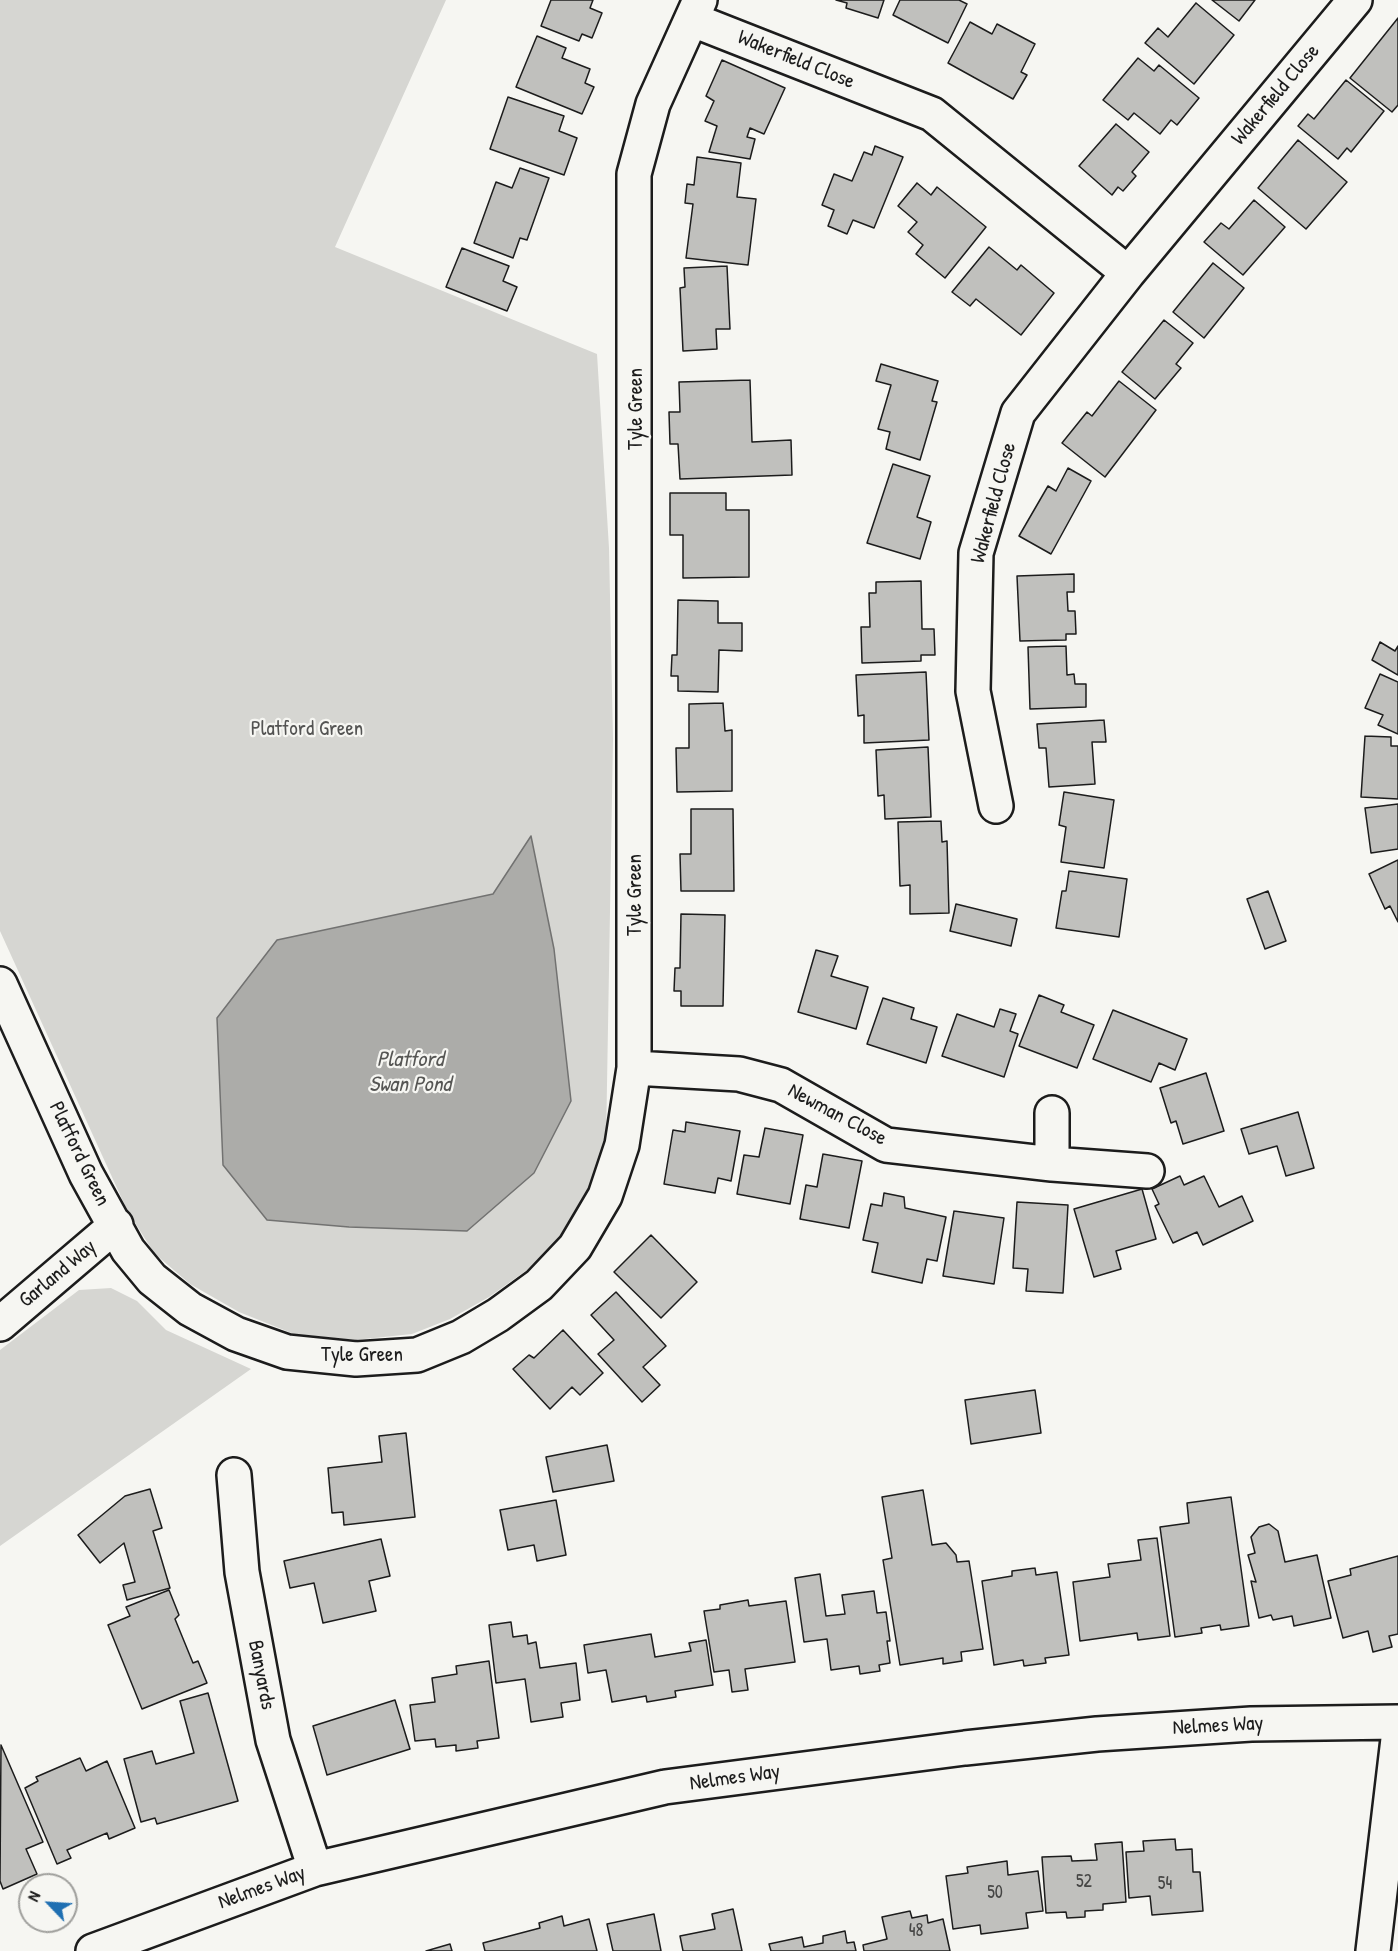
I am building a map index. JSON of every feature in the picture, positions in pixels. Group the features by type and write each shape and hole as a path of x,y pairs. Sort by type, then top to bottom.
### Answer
{"street":[{"name":"Wakerfield Close","path":"996,806 973,691 976,553 1018,413 1128,273 1355,0"},
{"name":"Wakerfield Close","path":"696,10 932,114 1128,273"},
{"name":"Tyle Green","path":"116,1225 128,1250 152,1279 190,1309 236,1334 287,1352 356,1359 417,1354 461,1337 498,1316 539,1285 575,1247 605,1196 622,1145 634,1068 634,174 653,104 696,10"},
{"name":"Platford Green","path":"0,984 86,1174 116,1225"},
{"name":"Newman Close","path":"634,1068 739,1074 781,1085 886,1145 1052,1164 1148,1171"},
{"path":"1052,1113 1052,1164"},
{"name":"Garland Way","path":"0,1324 116,1225"},
{"name":"Banyards","path":"234,1475 242,1572 273,1740 315,1869"},
{"name":"Nelmes Way","path":"93,1951 315,1869 665,1787 964,1748 1097,1734 1251,1724 1398,1722"},
{"path":"1373,1951 1398,1739"}],"green space":[{"name":"Platford Green","path":"0,0 446,0 335,247 597,354 609,548 613,739 606,1142 589,1191 562,1236 527,1270 489,1297 450,1319 412,1334 355,1340 294,1334 239,1312 190,1284 154,1253 127,1210 0,931"},
{"path":"111,1288 137,1301 166,1330 251,1369 0,1546 0,1350 79,1290"}],"water":[{"name":"Platford Swan Pond","path":"531,836 554,949 571,1101 534,1173 467,1231 349,1227 267,1220 223,1165 217,1018 277,940 493,894"}],"building":[{"path":"551,0 593,0 590,8 602,13 592,38 582,34 579,41 541,26"},
{"path":"836,0 884,0 878,18 846,8 847,3"},
{"path":"900,0 959,0 967,4 948,43 893,15"},
{"path":"1212,0 1255,0 1239,21"},
{"path":"1196,3 1234,35 1194,84 1145,43 1158,28 1168,37"},
{"path":"1398,18 1398,105 1392,112 1350,78"},
{"path":"970,22 992,34 997,24 1035,44 1021,72 1027,75 1013,99 948,63"},
{"path":"537,36 566,48 562,58 590,69 585,83 594,87 582,114 516,87"},
{"path":"1138,58 1154,71 1159,65 1199,98 1177,125 1171,120 1160,134 1134,113 1128,120 1103,100"},
{"path":"722,60 785,88 764,134 750,128 747,137 755,139 750,159 709,152 717,126 705,121 714,101 706,96"},
{"path":"1346,80 1384,111 1351,152 1347,148 1338,159 1298,126 1308,114 1314,119"},
{"path":"508,97 564,116 559,131 577,138 564,175 490,149"},
{"path":"1116,124 1149,152 1132,172 1136,176 1123,191 1118,187 1112,195 1079,166"},
{"path":"1298,140 1347,182 1306,229 1258,188"},
{"path":"875,146 903,157 874,228 853,220 847,234 828,226 834,210 822,205 834,174 852,181 864,152 872,155"},
{"path":"697,157 741,163 737,197 756,199 748,265 686,258 693,204 685,203 687,184 694,185"},
{"path":"520,168 549,178 527,240 520,238 513,258 474,243 496,182 512,188"},
{"path":"917,183 931,195 937,187 986,227 945,278 916,254 923,245 908,232 917,222 898,206"},
{"path":"1254,200 1285,227 1243,275 1204,242 1221,223 1229,229"},
{"path":"989,247 1017,270 1021,265 1054,293 1021,335 976,299 970,306 952,292"},
{"path":"462,248 509,266 503,281 517,287 507,311 446,287"},
{"path":"1213,263 1244,288 1204,338 1173,312"},
{"path":"727,266 730,329 716,329 717,349 683,351 680,288 685,287 684,268"},
{"path":"1164,320 1193,343 1176,364 1181,368 1155,399 1122,372"},
{"path":"881,364 938,381 932,401 937,402 920,460 886,449 890,432 878,429 891,385 876,381"},
{"path":"750,380 752,442 791,440 792,475 680,479 678,444 670,444 669,412 680,412 679,382"},
{"path":"1119,381 1156,410 1105,477 1062,443 1087,412 1092,416"},
{"path":"893,464 930,476 917,517 931,522 920,559 867,543"},
{"path":"1068,468 1091,481 1051,554 1019,536 1048,486 1056,491"},
{"path":"670,493 726,493 726,510 749,510 749,577 683,578 683,535 670,535"},
{"path":"1074,574 1074,592 1067,592 1068,611 1075,611 1076,634 1066,634 1066,640 1020,641 1017,576"},
{"path":"921,581 922,629 934,629 935,655 921,655 921,661 862,663 861,627 870,627 869,593 876,593 876,582"},
{"path":"678,600 718,601 718,623 742,623 742,651 719,650 718,692 678,691 678,676 671,676 672,655 677,655"},
{"path":"1380,642 1395,651 1398,646 1398,675 1372,660"},
{"path":"1066,646 1067,675 1074,674 1075,684 1086,684 1086,707 1030,709 1028,647"},
{"path":"926,672 929,740 864,743 864,715 858,716 856,675"},
{"path":"1380,674 1398,682 1398,734 1378,725 1383,715 1365,708"},
{"path":"723,703 725,731 732,730 732,791 677,792 676,748 689,748 689,704"},
{"path":"1104,720 1106,742 1092,742 1095,784 1049,787 1046,748 1039,748 1037,724"},
{"path":"1365,736 1391,737 1391,746 1398,746 1398,799 1361,797"},
{"path":"928,747 931,817 885,819 884,795 878,796 876,750"},
{"path":"1064,792 1114,800 1104,868 1061,862 1066,827 1059,825"},
{"path":"1398,804 1398,849 1371,853 1365,808"},
{"path":"691,809 733,809 734,891 681,891 680,854 691,854"},
{"path":"941,821 942,842 947,841 949,913 910,914 910,885 900,886 898,822"},
{"path":"1398,860 1398,922 1390,906 1385,909 1369,874"},
{"path":"1069,871 1127,879 1119,937 1056,928 1062,891 1066,891"},
{"path":"1268,891 1286,941 1265,949 1247,899"},
{"path":"956,904 1017,919 1011,946 950,931"},
{"path":"681,914 725,915 723,1006 681,1006 681,991 674,991 675,968 680,968"},
{"path":"816,950 838,956 831,976 868,987 856,1029 798,1012"},
{"path":"1039,995 1064,1005 1061,1012 1094,1025 1077,1068 1019,1046"},
{"path":"883,998 914,1008 911,1019 937,1027 926,1063 867,1044"},
{"path":"1000,1009 1016,1014 1010,1031 1018,1034 1004,1077 942,1056 957,1014 994,1027"},
{"path":"1113,1010 1187,1039 1175,1070 1159,1063 1151,1082 1093,1059"},
{"path":"1206,1073 1224,1131 1183,1144 1176,1121 1171,1123 1160,1088"},
{"path":"1298,1112 1314,1168 1286,1176 1277,1146 1249,1154 1241,1129"},
{"path":"686,1122 740,1131 731,1181 718,1178 715,1193 664,1184 673,1130 685,1132"},
{"path":"765,1128 803,1135 790,1204 737,1194 744,1155 759,1157"},
{"path":"823,1154 862,1161 849,1228 800,1219 806,1185 817,1187"},
{"path":"1180,1176 1184,1185 1204,1176 1219,1207 1242,1196 1253,1221 1203,1245 1197,1232 1173,1243 1155,1206 1159,1204 1152,1189"},
{"path":"1142,1189 1156,1239 1116,1251 1121,1269 1094,1277 1074,1209"},
{"path":"884,1193 904,1197 905,1208 946,1217 937,1261 927,1259 922,1283 872,1272 878,1243 863,1240 871,1204 882,1206"},
{"path":"1017,1202 1068,1205 1063,1293 1026,1291 1028,1269 1013,1268"},
{"path":"954,1211 1004,1218 994,1284 943,1276"},
{"path":"651,1235 697,1282 661,1318 614,1272"},
{"path":"616,1292 666,1346 643,1367 660,1385 642,1402 598,1354 614,1340 591,1315"},
{"path":"563,1330 603,1373 580,1395 572,1387 550,1409 513,1369 529,1355 534,1358"},
{"path":"1035,1390 1041,1433 971,1444 965,1400"},
{"path":"406,1433 415,1517 344,1525 343,1512 332,1513 328,1468 382,1462 379,1436"},
{"path":"607,1445 614,1481 553,1492 546,1457"},
{"path":"150,1489 162,1528 153,1531 170,1588 127,1600 123,1585 135,1582 124,1543 100,1563 78,1535 125,1496"},
{"path":"923,1490 932,1545 946,1543 956,1555 957,1562 969,1561 983,1649 961,1652 962,1661 943,1664 943,1658 900,1665 883,1560 892,1558 882,1497"},
{"path":"1231,1497 1249,1626 1221,1630 1220,1625 1201,1628 1202,1633 1175,1637 1160,1527 1189,1523 1187,1503"},
{"path":"556,1500 566,1555 537,1561 534,1545 508,1550 500,1510"},
{"path":"1269,1524 1278,1531 1285,1562 1317,1555 1331,1618 1294,1626 1292,1616 1273,1620 1271,1615 1259,1618 1251,1581 1256,1582 1248,1555 1255,1553 1251,1537 1259,1527"},
{"path":"1157,1538 1170,1636 1138,1640 1137,1633 1080,1641 1073,1582 1110,1577 1108,1564 1141,1560 1138,1540"},
{"path":"381,1539 390,1576 369,1581 376,1611 323,1623 314,1583 290,1588 284,1561"},
{"path":"1398,1556 1398,1634 1389,1636 1392,1647 1373,1652 1368,1631 1343,1638 1328,1581 1351,1575 1350,1569"},
{"path":"1035,1568 1036,1575 1057,1572 1069,1655 1045,1658 1046,1663 1024,1666 1023,1660 994,1665 982,1581 1012,1576 1012,1571"},
{"path":"820,1574 826,1616 845,1614 842,1595 874,1591 877,1613 886,1612 890,1641 887,1641 890,1663 879,1665 880,1671 860,1674 859,1666 831,1670 827,1639 804,1642 795,1578"},
{"path":"169,1590 179,1615 175,1619 193,1663 198,1661 207,1683 142,1709 108,1625 130,1616 126,1607"},
{"path":"748,1600 749,1606 786,1601 795,1662 745,1669 748,1690 732,1692 729,1670 714,1672 704,1611 720,1609 720,1605"},
{"path":"511,1622 513,1637 527,1635 528,1644 536,1642 540,1668 576,1663 580,1700 561,1703 563,1717 531,1722 525,1679 496,1683 489,1625"},
{"path":"651,1634 655,1657 691,1651 689,1643 706,1640 713,1685 675,1691 676,1697 647,1702 646,1696 612,1702 606,1670 588,1673 584,1645"},
{"path":"489,1661 499,1738 477,1741 478,1748 456,1751 456,1745 436,1747 435,1739 415,1741 410,1705 435,1702 432,1678 457,1674 456,1666"},
{"path":"208,1693 238,1801 157,1824 155,1818 141,1822 124,1759 152,1751 156,1764 194,1753 180,1701"},
{"path":"395,1700 410,1749 327,1775 313,1726"},
{"path":"1,1745 43,1842 26,1849 37,1873 18,1873 18,1882 3,1889 0,1881"},
{"path":"80,1758 86,1771 107,1761 135,1828 109,1839 107,1833 67,1850 71,1858 57,1864 25,1788 38,1781 36,1777"},
{"path":"1175,1839 1176,1850 1192,1849 1193,1872 1200,1872 1203,1911 1152,1915 1150,1896 1129,1898 1126,1852 1144,1851 1143,1841"},
{"path":"1122,1842 1126,1902 1103,1904 1103,1910 1085,1911 1085,1917 1067,1918 1066,1912 1046,1913 1042,1857 1071,1856 1072,1861 1097,1860 1095,1844"},
{"path":"1007,1861 1008,1875 1038,1871 1043,1911 1026,1913 1028,1928 981,1934 980,1925 953,1929 946,1876 968,1873 967,1867"},
{"path":"733,1909 742,1951 683,1951 680,1936 715,1929 712,1914"},
{"path":"910,1911 912,1918 927,1915 928,1923 943,1919 950,1951 864,1951 863,1945 887,1939 882,1917"},
{"path":"654,1914 661,1951 613,1951 607,1924"},
{"path":"562,1916 564,1926 589,1919 597,1951 485,1951 483,1943 540,1928 539,1923"},
{"path":"845,1931 847,1943 854,1942 856,1951 771,1951 769,1944 802,1937 804,1947 823,1943 823,1936"},
{"path":"450,1944 452,1951 426,1951"}]}
